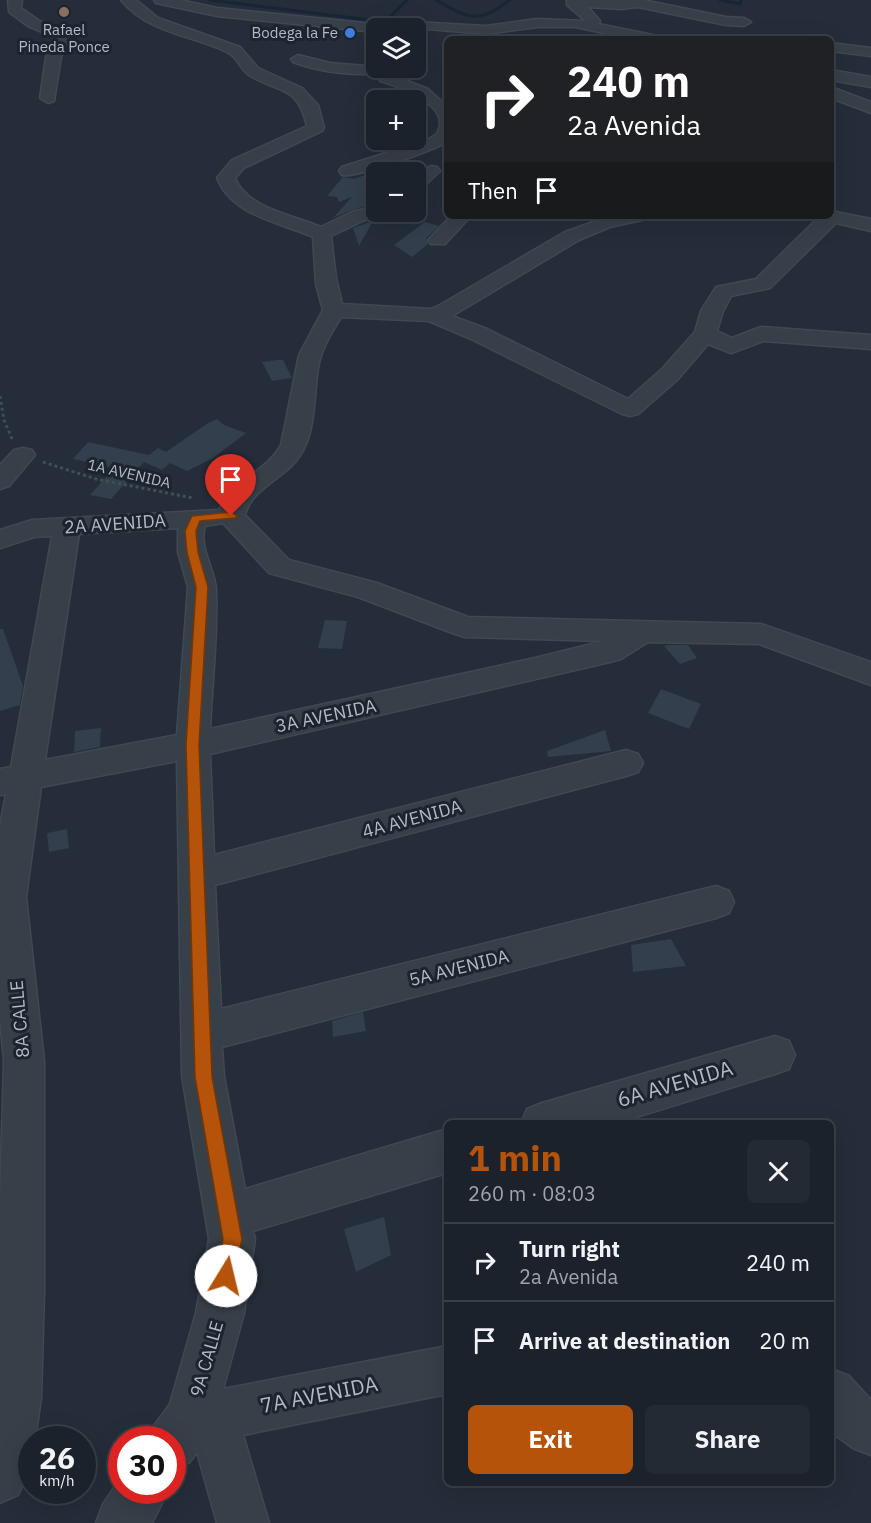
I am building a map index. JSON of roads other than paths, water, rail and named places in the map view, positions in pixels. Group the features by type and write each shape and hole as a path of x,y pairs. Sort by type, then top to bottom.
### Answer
{"street":[{"path":"15,0 14,9 25,19 62,34 56,45 52,63 48,98"},
{"path":"128,0 153,21 235,50 253,71 297,91 310,105 316,128 238,165 226,178 229,187 257,209 321,234 326,246 324,265 329,298 334,310"},
{"path":"161,0 217,12 366,33"},
{"path":"587,25 594,21 572,2 638,3 726,21 744,22"},
{"path":"404,18 409,12"},
{"path":"426,27 486,30 549,22 587,25 639,36"},
{"path":"587,25 600,36"},
{"path":"834,47 871,52"},
{"path":"298,59 343,69 366,68"},
{"path":"834,76 871,82"},
{"path":"385,78 424,92 444,113"},
{"path":"834,93 871,108"},
{"path":"348,171 444,132"},
{"path":"426,174 431,171"},
{"path":"321,234 366,214"},
{"path":"834,218 871,225"},
{"path":"438,240 459,219"},
{"path":"432,315 448,309 572,236 604,223 621,219"},
{"path":"334,310 432,315 479,334 630,409 669,374 705,334 712,311 723,291 763,284 828,219"},
{"path":"334,310 310,355 291,451 273,471 220,513 279,567 367,590 465,627 761,634 871,674"},
{"path":"705,334 731,346 761,334 871,342"},
{"path":"0,481 23,455"},
{"name":"2A AVENIDA","path":"0,539 32,529 67,528 220,513"},
{"name":"9A CALLE","path":"192,1425 220,1313 232,1239 203,1077 193,745 202,587 192,552 190,531 220,513"},
{"name":"8A CALLE","path":"0,1477 6,1461 16,1398 21,1294 24,1061 9,897 13,852 12,779 67,528"},
{"name":"3A AVENIDA","path":"12,779 193,745 610,651 645,630"},
{"name":"4A AVENIDA","path":"197,874 627,762"},
{"name":"5A AVENIDA","path":"202,1033 716,902"},
{"name":"6A AVENIDA","path":"556,1120 775,1055"},
{"path":"228,1216 444,1152"},
{"name":"7A AVENIDA","path":"192,1425 444,1371"},
{"path":"834,1398 846,1412 871,1430"},
{"path":"192,1425 243,1523"},
{"path":"122,1523 134,1504"}],"waterway":[{"path":"210,0 377,21 389,18 407,0"},
{"path":"436,0 465,15 473,16 490,13 510,0"},
{"path":"720,0 740,4 741,0"}],"place":[{"name":"Rafael Pineda Ponce","path":"64,12"},
{"name":"Bodega la Fe","path":"350,33"}]}
